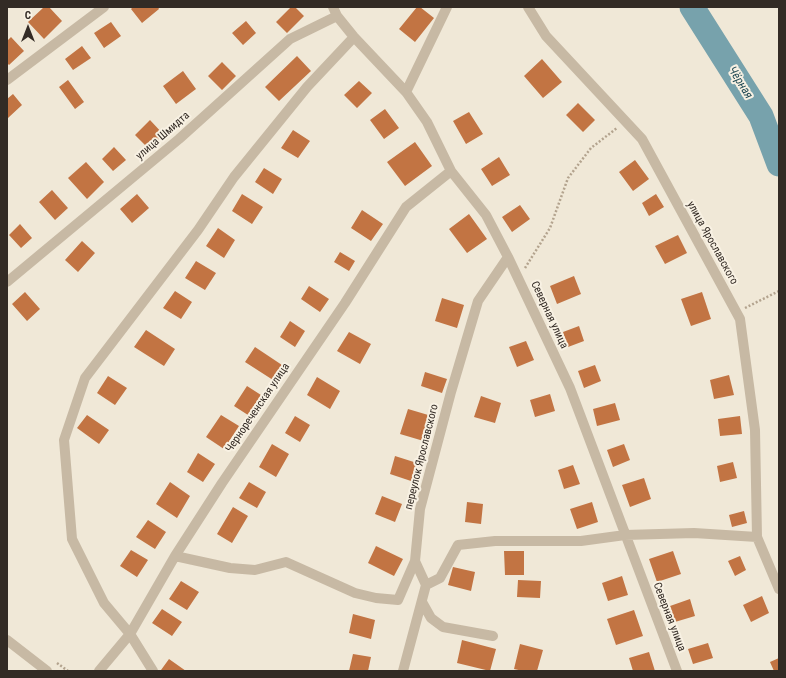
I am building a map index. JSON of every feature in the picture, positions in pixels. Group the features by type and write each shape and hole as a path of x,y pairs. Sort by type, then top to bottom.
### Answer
{"street":[{"path":"7,80 104,7"},
{"path":"406,92 447,7"},
{"name":"улица Ярославского","path":"528,7 546,36 642,139 740,319 755,430 757,537 779,589"},
{"name":"Северная улица","path":"335,11 354,37 406,92 427,122 450,171 486,215 508,257 570,388 677,671"},
{"name":"улица Шмидта","path":"7,282 179,139 290,39 335,11"},
{"path":"153,671 130,634 104,603 72,539 64,440 85,378 198,230 234,177 307,87 354,37"},
{"name":"Чернореченская улица","path":"99,671 130,634 175,556 222,483 345,303 406,207 450,171"},
{"name":"переулок Ярославского","path":"426,586 415,561 420,509 450,392 478,301 508,257"},
{"path":"403,671 426,586 440,578 458,545 495,541 581,541 625,535 694,533 757,537"},
{"path":"175,556 230,568 255,570 286,562 355,593 376,598 398,600 415,561"},
{"path":"422,602 431,618 443,626 493,636"},
{"path":"7,640 47,671"}],"path":[{"path":"518,279 550,228 568,178 591,148 626,122"},
{"path":"736,312 779,291"}],"building":[{"path":"44,7 49,7 62,21 44,39 28,22"},
{"path":"133,7 158,7 159,9 142,23 131,9"},
{"path":"291,7 295,7 304,16 287,33 276,22"},
{"path":"417,7 420,7 434,18 415,42 399,29"},
{"path":"246,21 256,33 243,45 232,33"},
{"path":"111,22 121,36 104,48 94,33"},
{"path":"11,37 24,51 9,65 7,63 7,41"},
{"path":"82,46 91,58 73,70 65,59"},
{"path":"297,56 311,71 279,101 265,87"},
{"path":"542,59 562,82 543,98 524,76"},
{"path":"222,62 236,76 222,90 208,76"},
{"path":"183,71 196,89 176,104 163,86"},
{"path":"68,80 84,102 75,109 59,87"},
{"path":"359,81 372,93 357,108 344,95"},
{"path":"13,94 22,105 8,118 7,99"},
{"path":"578,103 595,120 583,132 566,115"},
{"path":"385,109 399,128 384,139 370,120"},
{"path":"469,112 483,134 466,144 453,121"},
{"path":"150,120 164,135 149,149 135,135"},
{"path":"293,130 310,141 298,158 281,148"},
{"path":"415,142 432,166 405,186 387,162"},
{"path":"114,147 126,160 113,171 102,159"},
{"path":"499,157 510,175 492,186 481,169"},
{"path":"635,160 649,179 633,191 619,172"},
{"path":"86,162 104,182 87,199 68,178"},
{"path":"264,168 282,179 273,194 255,182"},
{"path":"52,190 68,208 55,220 39,202"},
{"path":"137,194 149,208 132,223 120,209"},
{"path":"242,194 263,207 252,224 232,211"},
{"path":"656,194 664,207 649,216 642,203"},
{"path":"520,205 530,219 512,232 502,217"},
{"path":"362,210 383,224 371,241 351,228"},
{"path":"469,214 487,239 467,253 449,229"},
{"path":"20,224 32,238 21,248 9,235"},
{"path":"218,228 235,240 224,258 206,246"},
{"path":"678,235 687,253 665,264 655,246"},
{"path":"82,241 95,253 78,272 65,260"},
{"path":"340,252 355,261 349,271 334,262"},
{"path":"196,261 216,273 205,290 185,278"},
{"path":"574,276 581,294 557,304 550,286"},
{"path":"309,286 329,299 320,312 301,299"},
{"path":"175,291 192,302 181,319 163,308"},
{"path":"25,292 40,309 27,321 12,304"},
{"path":"702,292 711,319 691,326 681,299"},
{"path":"442,298 464,305 457,328 435,321"},
{"path":"290,321 305,331 295,347 280,337"},
{"path":"579,326 584,341 568,347 563,332"},
{"path":"146,330 175,349 164,366 134,347"},
{"path":"349,332 371,344 360,364 337,351"},
{"path":"526,341 534,360 517,367 509,347"},
{"path":"255,347 282,365 273,380 245,362"},
{"path":"595,365 601,381 584,388 578,371"},
{"path":"425,372 447,379 442,393 421,386"},
{"path":"729,375 734,395 714,399 710,380"},
{"path":"108,376 127,388 115,405 97,393"},
{"path":"317,377 340,391 330,409 307,395"},
{"path":"247,386 261,395 248,415 234,406"},
{"path":"550,394 555,411 535,417 530,400"},
{"path":"481,396 501,403 495,423 474,417"},
{"path":"615,403 620,420 597,426 593,409"},
{"path":"408,409 435,417 427,442 400,434"},
{"path":"87,415 109,430 99,444 77,428"},
{"path":"221,415 239,426 224,449 206,437"},
{"path":"295,416 310,425 300,442 285,433"},
{"path":"740,416 742,434 720,436 718,419"},
{"path":"272,444 289,454 276,477 259,467"},
{"path":"624,444 630,460 613,467 607,450"},
{"path":"198,453 215,464 203,482 187,472"},
{"path":"395,456 417,463 411,481 390,474"},
{"path":"733,462 737,478 720,482 717,466"},
{"path":"573,465 580,484 564,489 558,470"},
{"path":"644,478 651,499 630,507 622,485"},
{"path":"170,482 190,496 177,518 156,504"},
{"path":"249,482 266,492 257,508 239,498"},
{"path":"382,496 402,504 395,522 375,514"},
{"path":"467,502 483,504 481,524 465,522"},
{"path":"592,502 598,522 577,529 570,509"},
{"path":"233,507 248,516 232,543 217,534"},
{"path":"744,511 747,523 732,527 729,515"},
{"path":"148,520 166,532 155,549 136,537"},
{"path":"376,546 403,559 394,576 368,563"},
{"path":"131,550 148,560 137,577 120,566"},
{"path":"504,551 524,551 524,575 505,575"},
{"path":"673,551 681,574 657,582 649,559"},
{"path":"740,556 746,570 735,576 728,561"},
{"path":"453,567 475,572 471,591 448,585"},
{"path":"622,576 628,595 608,601 602,583"},
{"path":"518,580 541,581 540,598 517,597"},
{"path":"181,581 199,592 187,610 169,599"},
{"path":"762,596 769,613 751,622 743,605"},
{"path":"690,599 695,616 675,622 670,606"},
{"path":"162,609 182,622 172,636 152,623"},
{"path":"634,610 643,636 616,645 607,619"},
{"path":"353,614 375,620 371,639 349,633"},
{"path":"462,640 496,649 490,671 457,663"},
{"path":"708,643 713,658 693,664 688,649"},
{"path":"520,644 543,650 537,671 523,671 514,669"},
{"path":"649,652 655,671 633,671 629,658"},
{"path":"353,654 371,657 368,671 349,671"},
{"path":"779,658 779,671 774,671 770,662"},
{"path":"169,659 186,671 161,670"}],"waterway":[{"name":"Чёрная","path":"692,7 761,116 779,164"}]}
